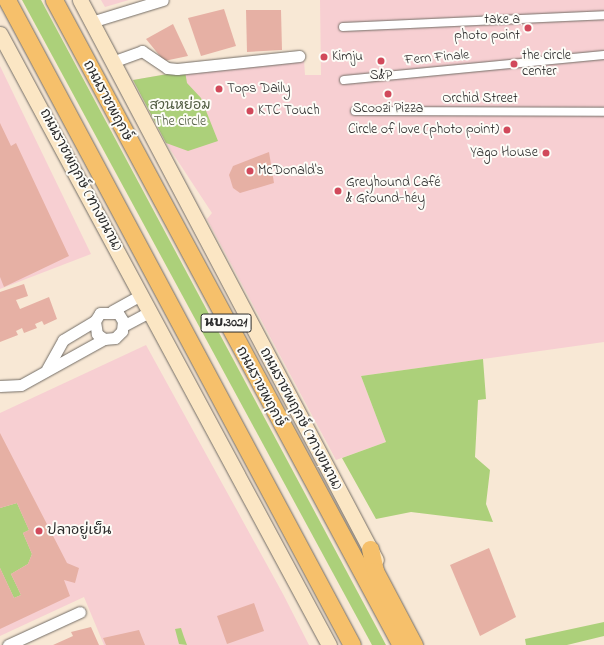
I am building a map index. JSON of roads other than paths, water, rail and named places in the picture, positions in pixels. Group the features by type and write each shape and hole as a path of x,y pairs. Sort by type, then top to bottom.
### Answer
{"main road":[{"name":"นบ.3021","path":"7,0 352,645"},
{"name":"ถนนราชพฤกษ์","path":"54,0 401,645"},
{"name":"ถนนราชพฤกษ์ (ทางขนาน)","path":"80,0 370,549 423,645"},
{"name":"ถนนราชพฤกษ์ (ทางขนาน)","path":"0,34 329,645"},
{"path":"370,549 375,572 414,645"}],"street":[{"path":"91,22 163,0"},
{"path":"343,27 604,15"},
{"path":"112,62 142,51 167,68 177,69 299,56"},
{"name":"Fern Finale","path":"344,80 604,55"},
{"name":"Orchid Street","path":"355,111 604,112"},
{"path":"47,370 63,340 94,323 100,313 112,311 140,296"},
{"path":"112,311 121,316 123,326"},
{"path":"0,386 20,385 104,339 115,338 123,326 149,312"},
{"path":"94,323 104,339"},
{"path":"8,645 80,612"}],"place":[{"name":"take a photo point","path":"528,28"},
{"name":"Kimju","path":"324,57"},
{"name":"S&P","path":"381,61"},
{"name":"the circle center","path":"514,64"},
{"name":"Tops Daily","path":"219,89"},
{"name":"Scoozi Pizza","path":"388,94"},
{"name":"KTC Touch","path":"250,111"},
{"name":"Circle of love (photo point)","path":"507,130"},
{"name":"Yago House","path":"546,153"},
{"name":"McDonald's","path":"250,171"},
{"name":"Greyhound Café & Ground-héy","path":"338,191"},
{"name":"ปลาอยู่เย็น","path":"39,531"}],"park label":[{"name":"สวนหย่อม The circle","path":"180,114"}]}
